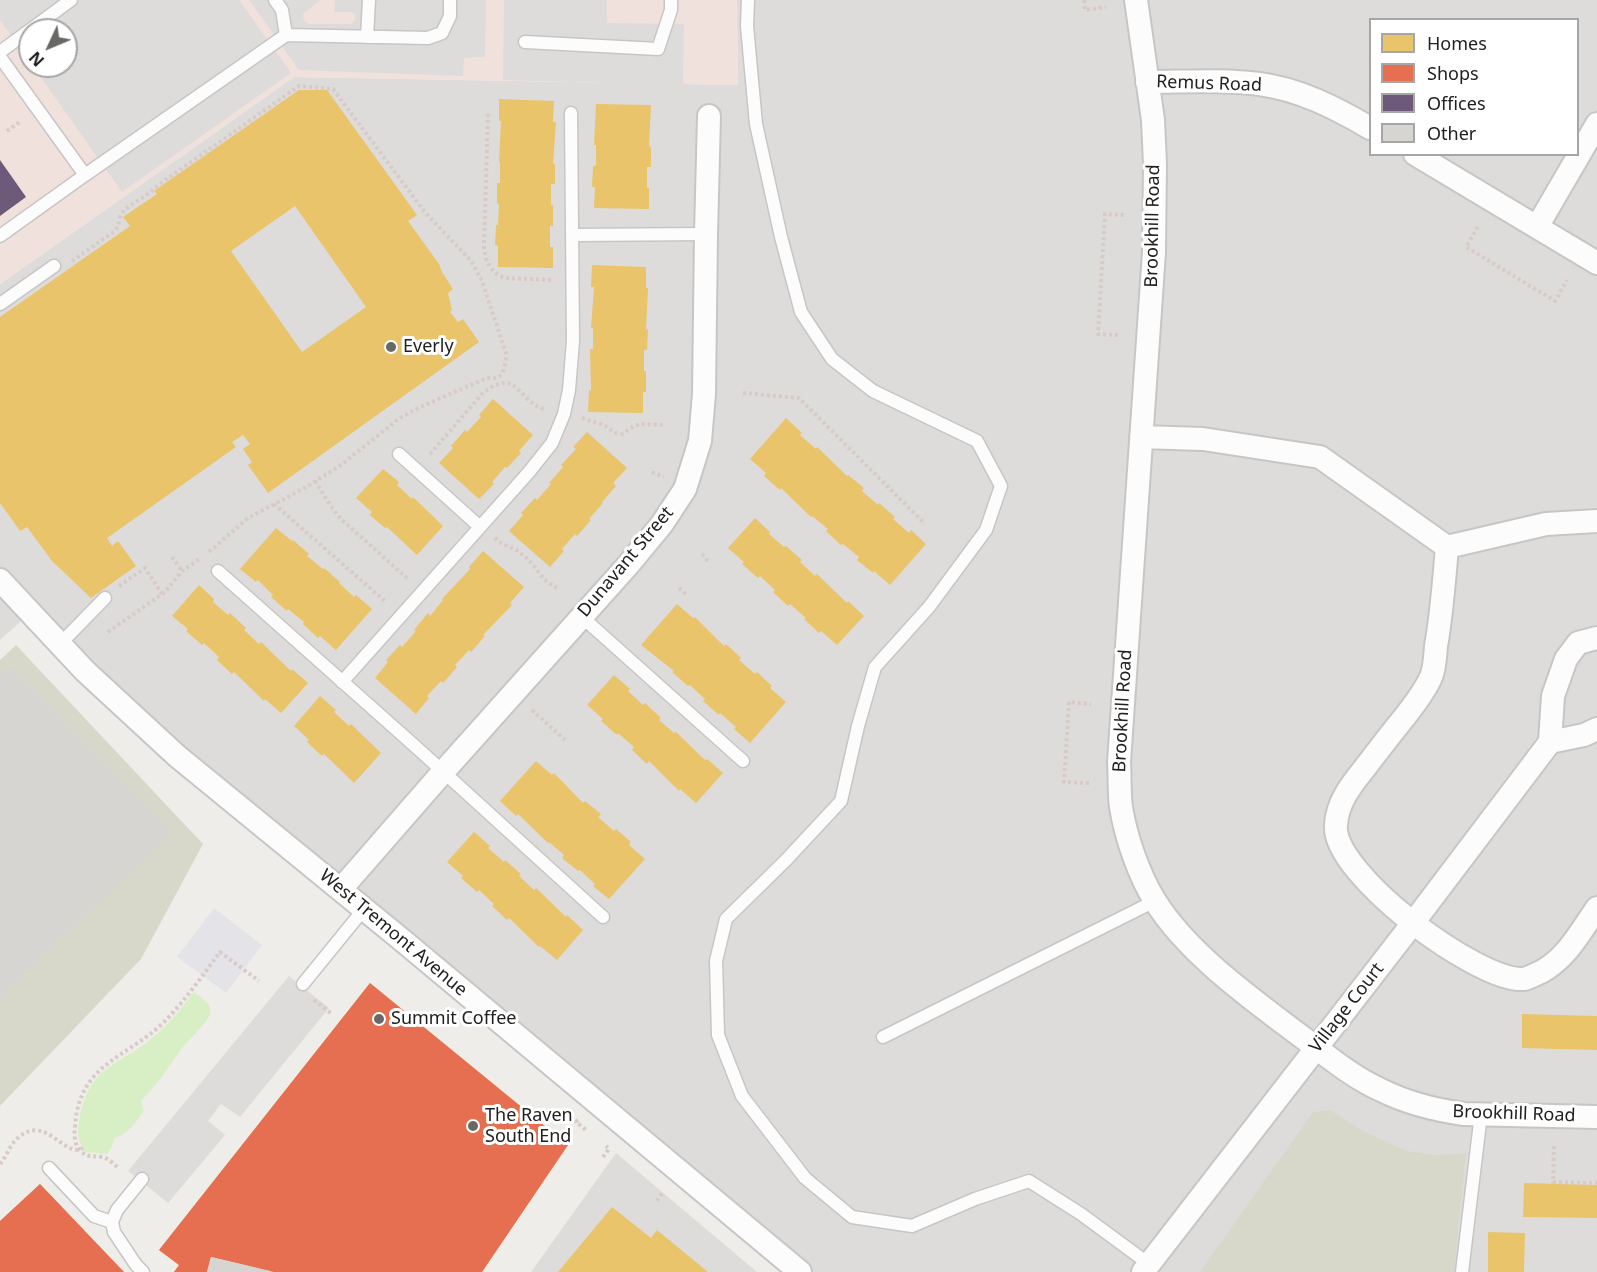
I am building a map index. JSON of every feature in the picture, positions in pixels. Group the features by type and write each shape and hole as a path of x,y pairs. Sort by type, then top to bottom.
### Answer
{"street":[{"name":"Brookhill Road","path":"1136,0 1153,120 1154,252 1119,762 1121,807 1126,830 1141,873 1155,900 1193,948 1262,1007 1316,1048 1380,1090 1421,1106 1442,1111 1597,1117"},
{"name":"Remus Road","path":"1147,82 1239,81 1262,84 1306,95 1369,127"},
{"name":"Dunavant Street","path":"341,889 662,525 685,489 700,441 704,394 710,116"},
{"path":"1579,155 1597,124"},
{"path":"1418,156 1597,263"},
{"path":"1537,227 1578,156"},
{"path":"1141,437 1203,439 1320,456 1447,547 1546,524 1597,521"},
{"path":"1447,547 1443,602 1432,676 1418,699 1351,786 1339,809 1335,827 1342,849 1373,888 1413,923 1470,961 1506,976 1524,979 1552,966 1565,954 1597,908"},
{"name":"West Tremont Avenue","path":"0,580 85,671 177,756 341,889 800,1272"},
{"path":"1597,638 1578,643 1566,659 1553,696 1550,742 1584,735 1597,729"},
{"name":"Village Court","path":"1146,1268 1550,742"}],"lane":[{"path":"46,18 71,0"},
{"path":"275,0 282,10 286,35"},
{"path":"367,37 369,0"},
{"path":"0,236 286,35 428,38 442,33 450,16 450,0"},
{"path":"525,42 658,49 671,10 671,0"},
{"path":"748,0 747,26 756,124 781,237 801,312 832,359 873,391 977,441 1001,486 986,530 929,607 875,667 858,726 841,801 787,859 726,919 716,961 718,1035 742,1096 805,1178 852,1217 912,1226 975,1199 1029,1181 1081,1214 1146,1268"},
{"path":"0,52 18,39"},
{"path":"0,57 85,175"},
{"path":"342,682 530,472 552,443 564,414 569,390 573,341 572,113"},
{"path":"572,235 706,234"},
{"path":"0,304 54,266"},
{"path":"399,454 480,527"},
{"path":"218,571 603,917"},
{"path":"60,644 105,598"},
{"path":"582,617 743,761"},
{"path":"883,1037 1155,900"},
{"path":"303,984 364,909"},
{"path":"1462,1272 1480,1114"},
{"path":"49,1168 94,1216 112,1222"},
{"path":"142,1179 117,1210 112,1222 114,1232 143,1272"}],"path":[{"path":"1084,0 1085,10 1106,7"},
{"path":"54,266 68,264 115,231 119,225 119,217 124,211 299,86 333,89 424,211 471,261 482,281 506,353 502,374 498,377 487,378 400,418 342,465 248,518 205,555 182,571 162,594 108,632"},
{"path":"488,114 484,247 490,268 504,278 555,280"},
{"path":"1118,335 1098,334 1104,225 1105,214 1126,215"},
{"path":"1478,226 1466,247 1555,301 1568,280"},
{"path":"498,377 499,383"},
{"path":"426,457 483,393 499,383 515,386 539,408 551,411"},
{"path":"743,393 799,398 925,524"},
{"path":"578,416 622,434 641,424 665,425"},
{"path":"315,481 340,518 410,580"},
{"path":"274,504 388,604"},
{"path":"492,536 523,555 544,579 558,589"},
{"path":"702,554 708,561"},
{"path":"172,557 182,571"},
{"path":"105,598 145,568 162,594"},
{"path":"679,588 686,594"},
{"path":"1089,783 1064,782 1069,702 1091,704"},
{"path":"540,704 533,711 565,740"},
{"path":"117,1167 109,1160 85,1155 76,1144 75,1119 81,1096 89,1082 108,1062 158,1028 189,996 220,952 259,981"},
{"path":"0,1164 19,1136 30,1131 43,1132 73,1151 81,1149"},
{"path":"1554,1146 1553,1182 1597,1183"}],"shaded area":[{"path":"0,0 737,0 738,85 294,77 0,284"},
{"path":"0,0 239,0 291,73 122,192 41,78 78,78 78,18 18,18 18,45 0,20"},
{"path":"249,0 320,0 303,14 304,21 309,24 351,24 355,21 355,15 351,12 334,12 335,0 486,0 485,57 464,58 463,76 299,70"},
{"path":"504,0 607,0 607,23 684,24 683,85 503,80"},
{"path":"737,0 1597,0 1597,1272 807,1272 181,754 37,607 0,640 0,284 294,77 738,85"},
{"path":"16,645 203,844 141,959 0,1106 0,660"},
{"path":"214,908 262,945 226,993 177,957"},
{"path":"289,976 329,1008 240,1117 221,1104 208,1121 225,1135 168,1203 128,1171"},
{"path":"1330,1110 1365,1132 1407,1151 1437,1155 1466,1153 1454,1272 1200,1272 1313,1112"},
{"path":"616,1153 757,1272 531,1272"}],"green space":[{"path":"194,992 210,1007 210,1015 204,1024 182,1048 158,1082 141,1101 144,1111 135,1124 128,1131 114,1138 107,1154 86,1152 80,1142 78,1125 90,1088 108,1068 143,1045 162,1029"}],"building: Homes":[{"name":"Everly","path":"299,90 327,90 417,215 408,221 439,264 453,289 448,293 452,310 450,312 458,322 463,319 479,342 268,493 248,465 252,462 243,449 250,444 243,435 232,442 236,447 107,538 112,546 118,541 136,566 91,598 52,561 27,527 20,531 0,503 0,317 130,226 123,217 157,194 154,191","holes":["295,206 366,307 302,352 231,251"]},
{"path":"499,99 554,101 555,184 551,184 553,226 550,226 553,268 498,267 498,246 495,245 499,204 497,204 497,183 500,183"},
{"path":"596,104 651,105 649,146 651,147 651,167 647,167 649,209 594,208 595,187 592,187 593,166 596,166 596,145 594,145"},
{"path":"592,265 646,267 646,288 648,288 646,329 648,330 647,350 644,350 646,392 643,392 643,413 588,412 589,390 591,391 590,349 593,349"},
{"path":"493,399 533,435 519,451 521,453 507,468 505,467 492,482 494,484 479,499 439,463 465,430 467,432 481,417 479,415"},
{"path":"786,418 802,433 800,435 864,488 862,491 878,505 879,503 895,517 893,519 909,533 911,530 926,544 890,585 857,560 859,557 843,544 841,545 826,531 828,529 764,476 766,473 750,459"},
{"path":"587,432 627,468 613,483 616,486 589,519 591,520 577,536 575,534 550,567 509,531 523,515 521,513 551,484 549,483 563,467 561,465 576,449 573,447"},
{"path":"383,469 399,482 397,485 443,526 417,555 387,527 385,528 370,515 372,512 356,498"},
{"path":"755,518 770,532 769,534 802,560 800,562 815,576 817,574 864,616 837,645 821,631 819,633 790,604 788,606 773,592 775,590 742,564 744,562 728,548"},
{"path":"276,528 309,554 307,556 324,568 354,597 356,595 372,609 336,650 320,636 318,638 303,624 304,622 271,597 273,595 258,580 256,582 240,569"},
{"path":"483,551 524,587 510,603 512,605 483,635 485,636 471,652 469,650 443,683 441,681 427,696 429,698 416,714 375,678 388,662 386,660 400,645 402,647 428,613 430,616"},
{"path":"199,585 214,599 213,602 228,615 230,613 259,644 261,642 291,671 292,669 308,683 281,713 265,699 264,701 234,672 232,674 217,660 219,657 204,643 202,645 172,616"},
{"path":"677,604 693,618 695,617 724,646 726,644 741,658 739,660 755,674 757,672 786,702 750,743 734,729 736,727 703,701 705,699 690,685 688,686 672,672 674,671 641,645"},
{"path":"614,675 643,705 645,703 661,718 659,720 723,773 696,803 680,789 679,791 649,761 647,764 632,750 634,747 601,721 603,719 587,705"},
{"path":"320,696 336,710 334,712 349,726 351,724 381,753 354,783 324,754 322,756 307,742 309,740 294,726"},
{"path":"536,761 552,775 554,773 583,803 585,801 601,814 598,817 631,842 629,845 645,859 609,899 593,886 595,884 580,870 578,871 562,858 564,855 500,801"},
{"path":"474,832 490,846 488,848 521,874 519,876 534,890 536,888 583,930 557,960 539,947 509,918 507,920 492,906 494,904 461,878 463,876 447,862"},
{"name":"The Raven South End","path":"370,983 568,1145 482,1272 274,1272 211,1257 207,1272 174,1272 179,1265 159,1250","holes":["377,1107 446,1162 397,1240 376,1244 288,1219"]},
{"path":"1522,1014 1597,1016 1597,1050 1522,1048"},
{"path":"1524,1183 1597,1185 1597,1218 1523,1217"},
{"path":"40,1184 124,1272 0,1272 0,1221"},
{"path":"612,1207 651,1238 657,1230 708,1272 558,1272"},
{"path":"1488,1232 1525,1233 1524,1272 1488,1272"}],"building: Shops":[{"name":"The Raven South End","path":"370,983 568,1145 482,1272 274,1272 211,1257 207,1272 174,1272 179,1265 159,1250"},
{"path":"40,1184 124,1272 0,1272 0,1221"}],"building: Offices":[{"path":"0,160 26,197 0,216"}],"building: Other":[{"path":"11,666 172,832 0,999 0,677"},
{"path":"211,1257 270,1271 270,1272 207,1272"}],"place":[{"name":"Everly","path":"391,347"},
{"name":"Summit Coffee","path":"379,1019"},
{"name":"The Raven South End","path":"473,1126"}]}
